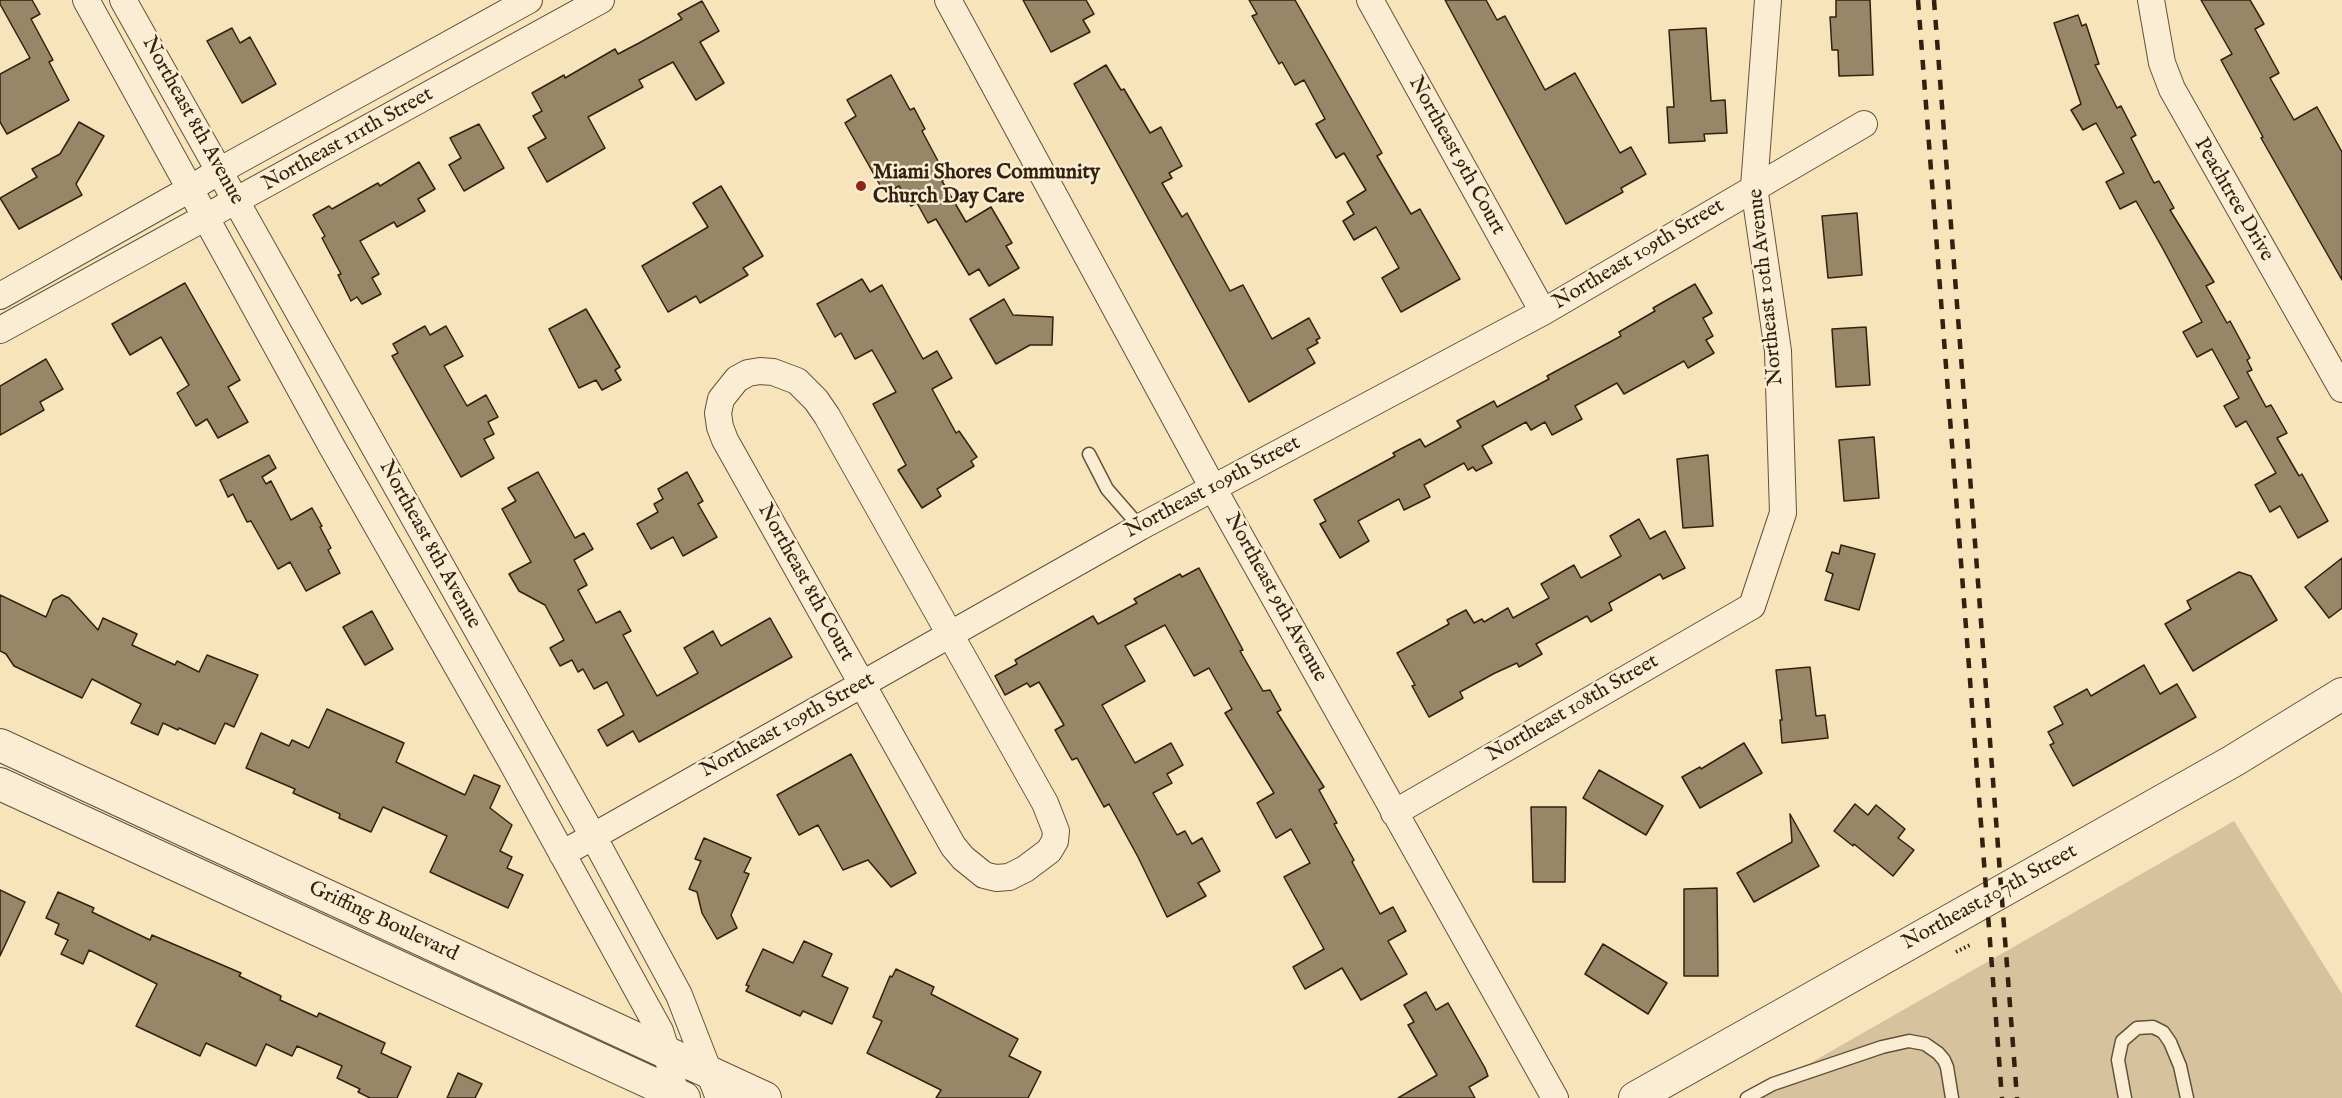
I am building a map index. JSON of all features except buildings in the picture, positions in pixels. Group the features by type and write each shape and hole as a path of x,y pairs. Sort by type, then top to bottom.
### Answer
{"street":[{"name":"Northeast 8th Avenue","path":"86,0 660,1031 679,1096"},
{"name":"Northeast 8th Avenue","path":"123,0 679,995 714,1084"},
{"name":"Northeast 111th Street","path":"0,296 219,171 531,0"},
{"path":"531,0 550,29"},
{"name":"Northeast 111th Street","path":"0,330 601,0"},
{"name":"Northeast 9th Avenue","path":"948,0 1213,488 1555,1098"},
{"name":"Northeast 9th Court","path":"1370,0 1543,312"},
{"name":"Northeast 10th Avenue","path":"1752,606 1783,513 1778,351 1754,187 1768,0"},
{"name":"Peachtree Drive","path":"2151,0 2160,53 2172,89 2342,389"},
{"name":"Northeast 109th Street","path":"562,854 1140,527 1543,312 1864,124"},
{"name":"Northeast 8th Court","path":"773,372 797,381 816,400 949,634 1045,803 1056,831 1055,841 1049,851 1025,869 1009,877 996,878 984,875 975,869 963,858 945,833 720,427 718,413 722,399 737,379 748,373 773,372"},
{"name":"Northeast 108th Street","path":"1394,813 1752,606"},
{"name":"Northeast 107th Street","path":"1635,1098 2233,761 2342,694"},
{"path":"3,786 11,751"},
{"name":"Griffing Boulevard","path":"11,751 667,1053 714,1084 765,1098"},
{"name":"Griffing Boulevard","path":"3,786 679,1096"},
{"path":"390,964 405,932"},
{"path":"608,1026 629,1013 639,994"}],"lane":[{"path":"1089,454 1107,489 1140,527"},
{"path":"2125,1098 2118,1060 2122,1041 2137,1028 2153,1027 2163,1032 2170,1042 2181,1072 2187,1098"},
{"path":"1747,1098 1773,1084 1882,1047 1909,1041 1924,1044 1944,1060 1952,1098"}],"shaded area":[{"path":"2234,821 2342,994 2342,1098 1749,1098"}],"railway":[{"path":"1918,0 2002,1098"},
{"path":"1934,0 2017,1098"}],"place":[{"name":"Miami Shores Community Church Day Care","path":"861,186"}]}
